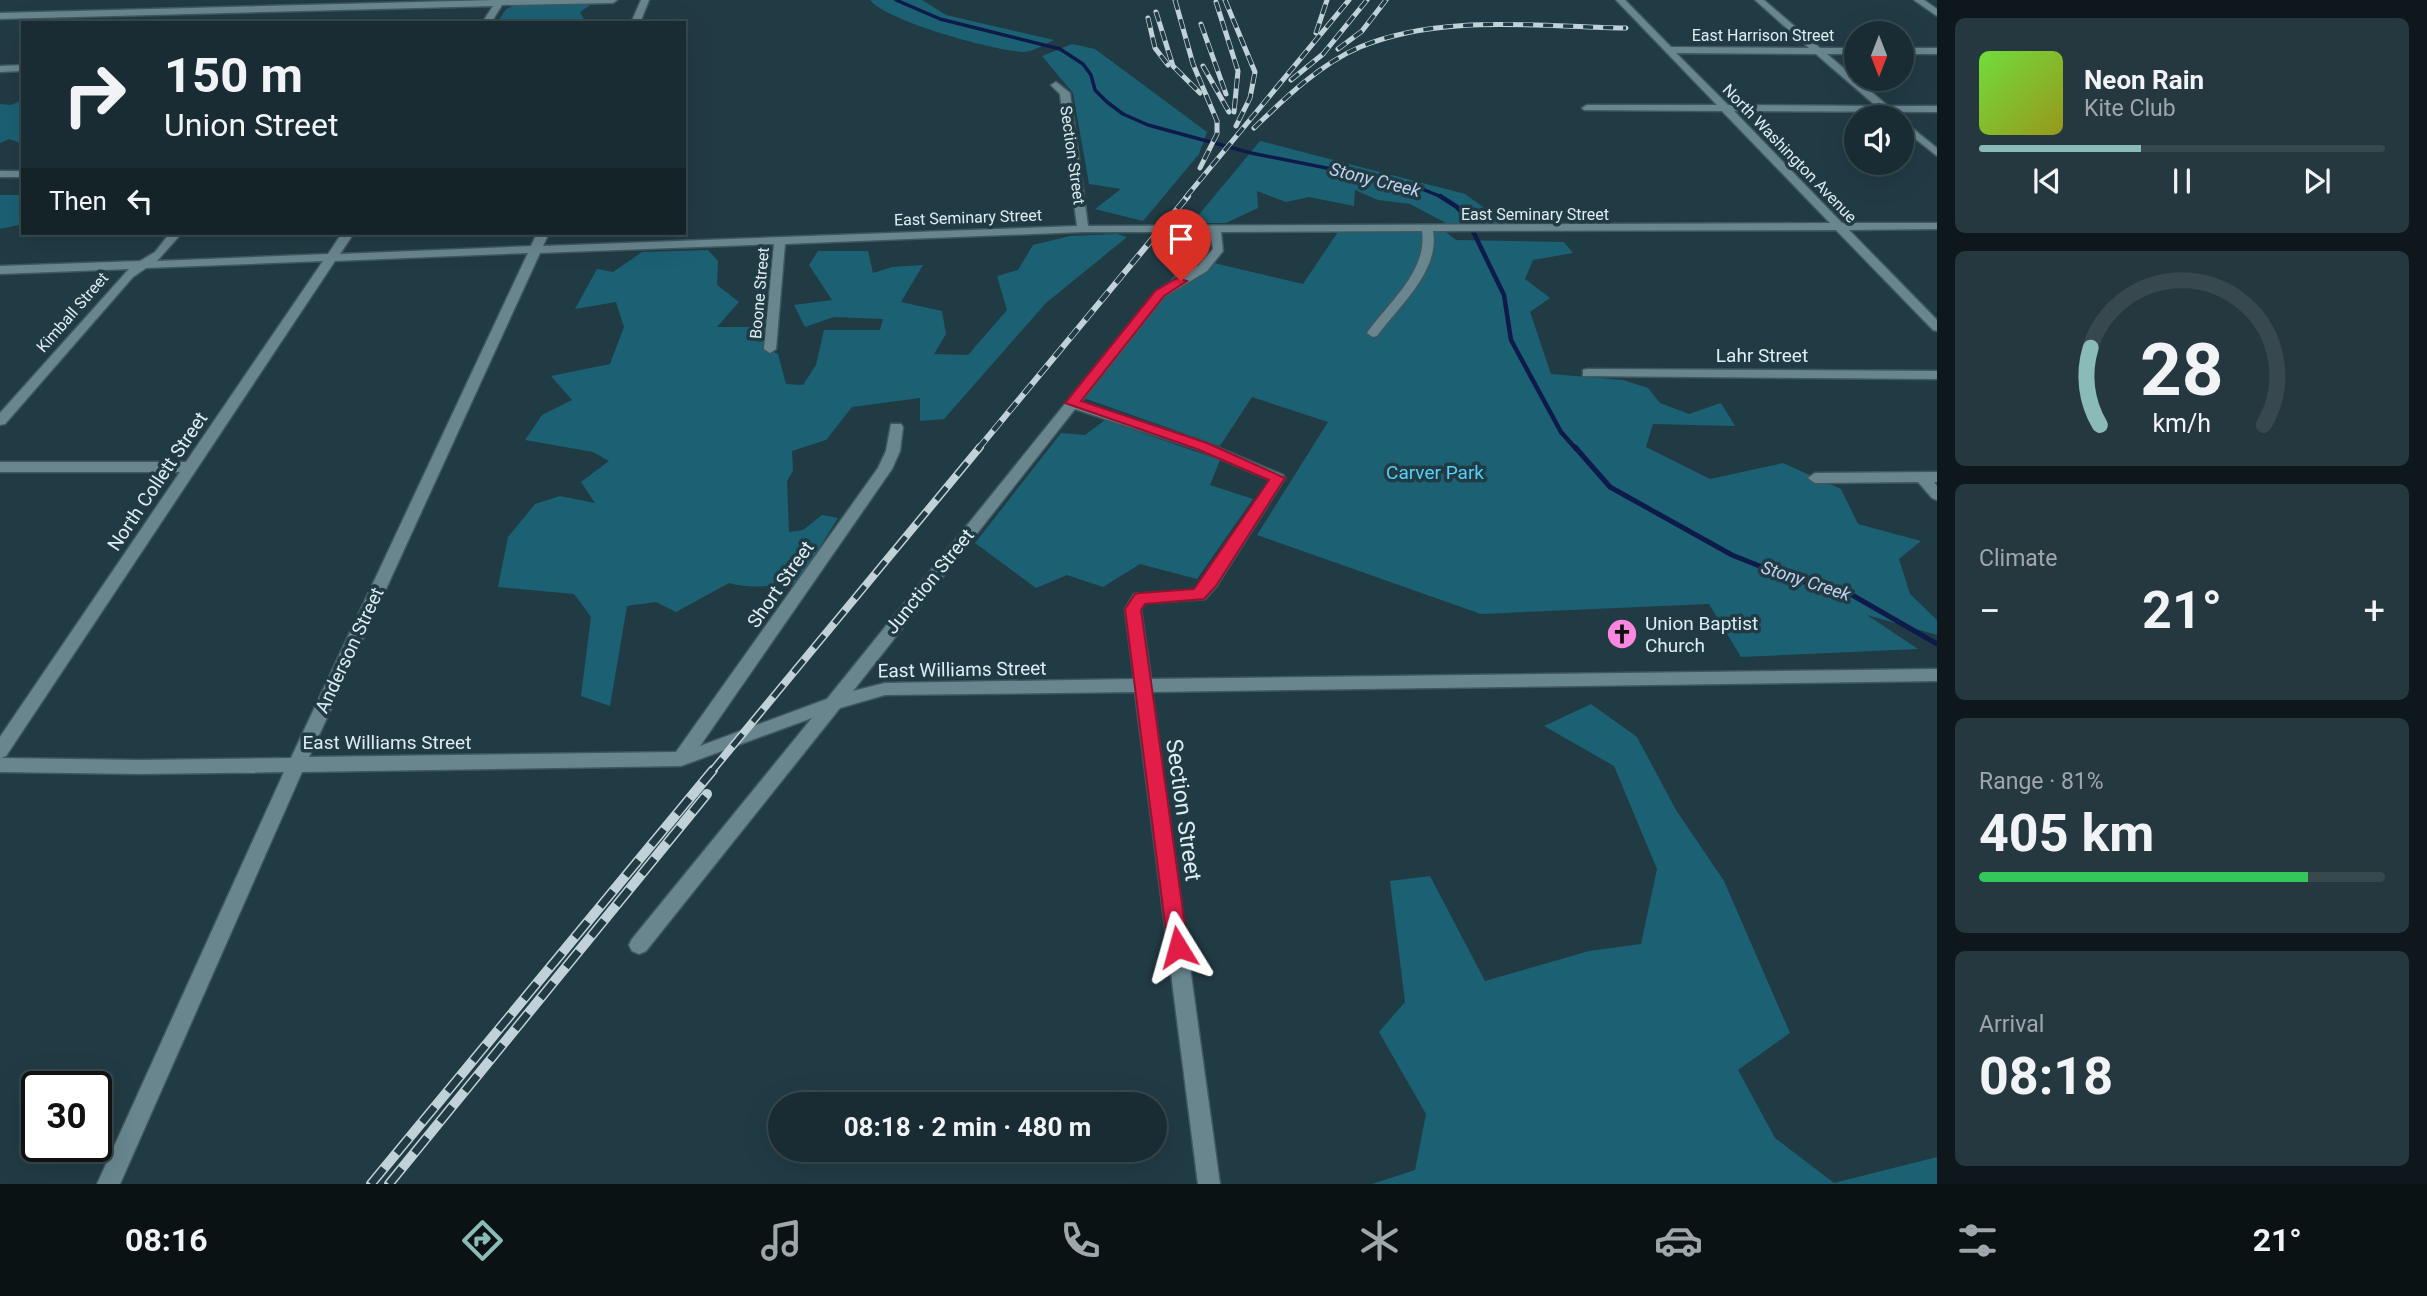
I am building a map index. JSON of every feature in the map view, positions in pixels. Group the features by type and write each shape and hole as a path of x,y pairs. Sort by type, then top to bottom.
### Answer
{"street":[{"path":"153,12 165,0"},
{"path":"291,8 299,0"},
{"path":"0,16 412,3 613,0"},
{"path":"636,21 645,0"},
{"name":"North Washington Avenue","path":"1620,0 1937,327"},
{"path":"1759,0 1880,105"},
{"path":"1919,0 1937,13"},
{"path":"487,21 500,1"},
{"name":"East Harrison Street","path":"1668,50 1844,51"},
{"path":"1914,51 1937,51"},
{"path":"0,69 21,68"},
{"name":"Section Street","path":"1056,85 1065,93 1083,229"},
{"path":"1587,108 1844,109"},
{"path":"1914,109 1937,109"},
{"path":"1914,133 1937,153"},
{"path":"0,174 21,174"},
{"name":"East Seminary Street","path":"0,270 1083,229 1479,230 1937,226"},
{"name":"Junction Street","path":"639,945 1160,294 1203,268 1219,249 1215,228"},
{"path":"1373,333 1428,258 1430,239 1427,230"},
{"name":"Kimball Street","path":"0,421 129,274 159,254 174,235"},
{"name":"North Collett Street","path":"0,751 347,235"},
{"name":"Anderson Street","path":"108,1184 297,764 533,250 543,235"},
{"name":"Boone Street","path":"770,349 780,240"},
{"name":"Lahr Street","path":"1588,373 1937,375"},
{"name":"Section Street","path":"1072,403 1202,446 1278,478 1210,583 1199,595 1140,598 1133,609 1209,1184"},
{"name":"Short Street","path":"681,759 885,469 893,450 897,426"},
{"path":"0,467 190,467"},
{"path":"1815,478 1930,477 1937,495"},
{"name":"East Williams Street","path":"0,765 140,767 681,759 736,742 836,700 885,689 1935,675"}],"green space":[{"path":"870,0 922,0 946,15 1054,40 1028,52 990,46 942,34 897,17"},
{"path":"592,4 580,12 585,21 498,21 506,9 516,5"},
{"path":"1072,44 1095,49 1207,132 1199,154 1143,221 1095,209 1121,189 1089,184 1073,93 1042,56"},
{"path":"21,101 21,143 9,139 0,143 0,104 11,105"},
{"path":"1260,141 1465,194 1505,223 1448,224 1410,204 1378,200 1355,190 1354,206 1309,197 1286,202 1257,191 1258,208 1226,223 1192,223"},
{"path":"0,195 21,195 21,224 0,229"},
{"name":"Carver Park","path":"1340,229 1443,230 1456,240 1564,242 1573,253 1533,260 1525,279 1550,298 1530,312 1551,374 1623,380 1648,388 1660,403 1689,414 1721,403 1735,426 1653,424 1646,447 1710,479 1783,463 1841,489 1858,524 1921,541 1899,559 1910,594 1937,620 1937,635 1867,615 1918,649 1741,657 1709,604 1481,614 1257,535 1328,422 1252,397 1220,446 1078,396 1189,257 1303,284"},
{"path":"1117,234 1127,237 1046,303 944,419 920,421 920,398 852,407 826,440 792,451 793,471 787,481 789,532 803,530 822,515 838,518 796,585 755,586 729,583 676,612 656,602 627,606 610,706 581,696 591,617 574,594 498,587 508,537 535,504 560,496 595,503 581,482 609,461 593,452 525,440 542,415 572,400 551,376 610,364 624,327 616,302 575,309 597,269 613,272 642,252 708,250 718,261 717,285 739,302 717,327 767,327 764,347 778,354 786,384 803,385 816,365 824,330 880,330 883,319 834,317 805,327 794,305 832,300 809,265 818,251 868,251 873,273 892,267 923,265 901,302 942,311 946,334 934,354 968,355 1007,310 997,276 1018,270 1033,245 1070,236"},
{"path":"1105,420 1220,460 1210,485 1253,499 1197,579 1140,564 1103,587 1067,575 1036,588 975,543 1061,433 1085,435"},
{"path":"1591,704 1637,737 1676,810 1724,881 1790,1033 1738,1070 1775,1138 1834,1183 1937,1157 1937,1184 1372,1184 1415,1170 1426,1114 1379,1032 1405,1002 1390,881 1430,876 1485,981 1589,951 1641,944 1657,869 1614,766 1544,726"}],"waterway":[{"name":"Stony Creek","path":"896,0 940,19 1060,49 1083,64 1091,75 1095,90 1107,102 1123,114 1148,125 1251,153 1412,185 1441,197"},
{"name":"Stony Creek","path":"1441,197 1457,207 1467,219 1504,295 1511,340 1561,432 1576,449"},
{"name":"Stony Creek","path":"1575,447 1610,487 1732,555 1792,579 1847,592 1937,644"}],"railway":[{"path":"1175,0 1193,64 1217,121 1217,134 1200,168"},
{"path":"1225,0 1255,72 1250,98 1236,126"},
{"path":"1316,33 1327,0"},
{"path":"1186,197 1349,0"},
{"path":"1291,80 1323,54 1367,0"},
{"path":"1338,49 1362,31 1386,0"},
{"path":"1216,2 1238,71 1234,112"},
{"path":"1156,12 1173,66 1200,93"},
{"path":"1148,18 1155,48 1168,65"},
{"path":"1201,24 1226,94"},
{"path":"1254,128 1317,72 1345,54 1391,36 1492,24 1626,28"},
{"path":"1203,66 1229,112"},
{"path":"978,449 1188,196"},
{"path":"712,771 980,447"},
{"path":"371,1184 713,770"},
{"path":"389,1184 707,794"}],"place":[{"name":"Union Baptist Church","path":"1622,634"}],"route":[{"path":"1178,947 1133,609 1140,598 1199,595 1210,583 1278,478 1202,446 1072,403 1160,294 1181,281"}]}
